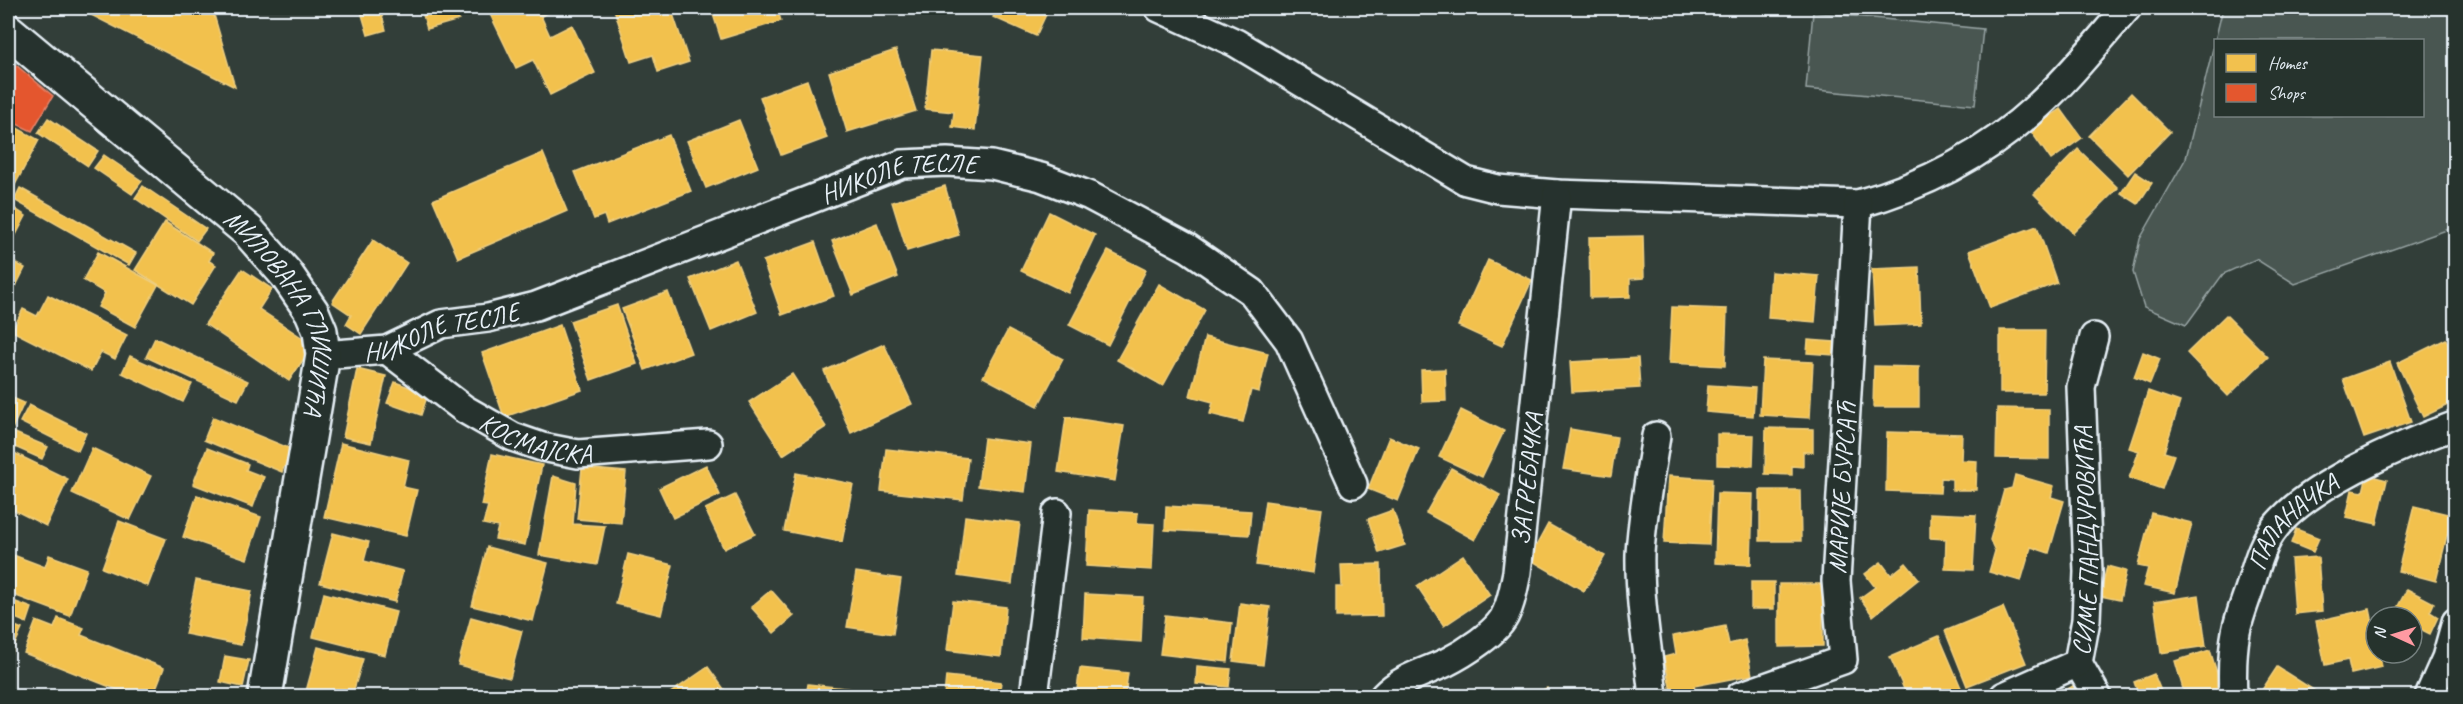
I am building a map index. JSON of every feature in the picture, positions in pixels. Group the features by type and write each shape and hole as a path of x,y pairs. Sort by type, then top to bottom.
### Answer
{"street":[{"path":"1159,8 1236,43 1466,181 1498,189 1557,194 1858,204 1889,196 1927,180 2005,132 2037,107 2068,76 2127,8"},
{"name":"МИЛОВАНА ГЛИШИЋА","path":"8,31 248,231 286,274 312,312 320,331 323,355 265,696"},
{"name":"НИКОЛЕ ТЕСЛЕ","path":"323,355 387,350 441,324 488,318 536,306 902,164 947,162 992,165 1041,177 1090,196 1188,248 1252,292 1289,341 1353,484"},
{"name":"ЗАГРЕБАЧКА","path":"1384,696 1395,685 1469,649 1488,636 1506,616 1517,572 1557,194"},
{"name":"МАРИЈЕ БУРСАЋ","path":"1740,696 1843,660 1836,581 1858,204"},
{"name":"СИМЕ ПАНДУРОВИЋА","path":"2004,696 2078,663 2086,620 2088,572 2081,387 2094,337"},
{"name":"КОСМАЈСКА","path":"387,350 464,409 513,437 542,447 578,454 708,444"},
{"name":"ПАЛАНАЧКА","path":"2233,696 2232,668 2236,632 2258,558 2271,533 2282,520 2306,500 2356,468 2456,425"},
{"path":"1653,696 1640,579 1640,555 1656,436"},
{"path":"1034,696 1057,513"},
{"path":"2429,696 2446,658 2456,622"},
{"path":"2078,663 2097,696"}],"shaded area":[{"path":"2223,8 2455,8 2455,227 2295,284 2256,259 2223,274 2186,325 2144,307 2133,272 2140,239 2186,158 2214,44 2214,117 2424,117 2424,39 2215,39"},
{"path":"1813,12 1983,29 1975,105 1806,89"}],"building: Homes":[{"path":"212,8 235,87 79,9"},
{"path":"360,8 380,8 386,30 368,35"},
{"path":"421,8 455,8 459,20 427,29"},
{"path":"503,8 559,8 541,16 550,36 572,25 595,73 550,95 533,60 516,68 490,14"},
{"path":"671,8 689,62 658,72 653,55 631,62 614,9"},
{"path":"711,8 777,8 781,21 721,39"},
{"path":"997,8 1049,8 1036,36 993,17"},
{"path":"896,50 916,111 847,132 829,72"},
{"path":"931,50 983,55 975,130 952,127 954,112 925,109"},
{"path":"807,80 827,138 781,155 760,97"},
{"path":"2131,93 2170,132 2128,175 2089,136"},
{"path":"2061,109 2082,138 2051,160 2030,130"},
{"path":"48,118 98,151 88,166 38,133"},
{"path":"739,120 758,167 706,188 687,141"},
{"path":"8,123 39,140 8,198"},
{"path":"669,135 691,191 607,224 604,215 594,219 575,172"},
{"path":"2078,149 2118,188 2073,233 2034,194"},
{"path":"543,153 567,211 458,258 433,200"},
{"path":"104,155 142,181 132,194 94,168"},
{"path":"2135,172 2152,183 2138,204 2121,193"},
{"path":"143,186 206,229 197,241 135,198"},
{"path":"945,186 959,235 907,251 892,202"},
{"path":"20,188 136,253 129,265 14,200"},
{"path":"8,204 26,216 8,250"},
{"path":"1049,212 1095,235 1068,293 1021,271"},
{"path":"165,222 213,253 209,261 216,265 191,305 135,270"},
{"path":"877,223 898,277 853,295 832,241"},
{"path":"2037,226 2057,283 1990,308 1969,251"},
{"path":"1643,236 1644,278 1630,279 1630,297 1590,298 1589,237"},
{"path":"373,240 407,263 361,334 346,324 351,315 332,302"},
{"path":"815,242 834,296 782,315 763,261"},
{"path":"1108,251 1146,270 1108,345 1069,325"},
{"path":"98,252 158,285 135,327 98,307 105,293 83,280"},
{"path":"8,259 25,268 8,302"},
{"path":"736,260 757,312 711,331 690,279"},
{"path":"1488,260 1532,280 1502,346 1458,326"},
{"path":"1919,267 1921,324 1875,326 1872,269"},
{"path":"242,269 272,289 259,309 304,339 307,354 289,381 205,324"},
{"path":"1771,272 1819,276 1815,322 1768,318"},
{"path":"1159,284 1205,310 1163,386 1117,360"},
{"path":"668,292 691,353 645,370 622,309"},
{"path":"48,295 127,335 115,359 101,352 91,371 12,331 23,309 37,316"},
{"path":"617,305 637,364 591,380 570,321"},
{"path":"1672,307 1727,309 1725,366 1669,363"},
{"path":"2226,315 2268,357 2228,396 2187,353"},
{"path":"560,325 582,390 504,417 482,353"},
{"path":"1008,330 1063,359 1038,406 983,377"},
{"path":"2000,330 2045,330 2044,393 2000,393"},
{"path":"1205,337 1268,353 1259,392 1251,390 1243,422 1210,414 1213,402 1190,396"},
{"path":"155,338 248,381 238,400 146,357"},
{"path":"2446,339 2456,359 2456,401 2423,417 2397,363"},
{"path":"1808,340 1835,342 1834,355 1807,353"},
{"path":"884,344 912,404 851,433 824,371"},
{"path":"2143,352 2160,359 2150,384 2134,377"},
{"path":"130,356 192,384 183,402 122,373"},
{"path":"1638,358 1640,388 1572,392 1570,362"},
{"path":"1763,360 1813,362 1810,418 1760,415"},
{"path":"2390,362 2411,422 2364,438 2343,379"},
{"path":"1874,366 1919,367 1919,407 1873,407"},
{"path":"357,369 386,376 371,443 343,437"},
{"path":"1445,369 1446,401 1422,402 1421,370"},
{"path":"792,374 826,427 783,455 749,402"},
{"path":"395,382 428,394 421,415 387,403"},
{"path":"1708,385 1755,388 1753,416 1706,412"},
{"path":"2148,391 2180,402 2164,452 2174,455 2162,489 2129,478 2139,451 2129,448"},
{"path":"8,396 24,403 12,429 8,427"},
{"path":"29,405 86,433 78,451 20,422"},
{"path":"1997,408 2049,409 2049,459 1996,458"},
{"path":"1461,410 1504,431 1482,477 1439,457"},
{"path":"213,417 291,449 282,472 204,440"},
{"path":"1066,417 1124,426 1115,481 1058,472"},
{"path":"1766,428 1813,429 1813,452 1803,452 1803,467 1792,466 1792,475 1765,474"},
{"path":"1570,429 1617,437 1611,476 1563,469"},
{"path":"8,430 48,447 42,459 8,444"},
{"path":"1887,432 1962,434 1961,460 1977,461 1976,490 1952,490 1952,479 1941,478 1940,493 1886,491"},
{"path":"1717,434 1754,435 1753,466 1717,465"},
{"path":"1389,437 1419,449 1398,501 1368,489"},
{"path":"984,438 1031,444 1025,492 978,486"},
{"path":"341,443 409,460 403,487 417,490 406,536 324,517"},
{"path":"92,448 151,476 130,520 72,493"},
{"path":"207,448 248,464 246,470 264,477 253,507 193,484"},
{"path":"886,449 968,458 963,500 881,491"},
{"path":"8,450 68,479 46,526 8,507"},
{"path":"492,454 542,465 525,545 495,539 498,527 483,524 488,506 481,505"},
{"path":"706,465 720,495 673,518 659,488"},
{"path":"582,468 626,472 621,523 577,519"},
{"path":"1451,468 1500,495 1475,540 1426,513"},
{"path":"796,473 853,484 842,542 784,531"},
{"path":"2015,475 2054,486 2051,497 2064,501 2049,553 2031,547 2021,581 1989,572 1995,551 1990,540 2004,490 2012,488"},
{"path":"2367,475 2387,480 2377,524 2346,517 2352,490 2363,492"},
{"path":"553,476 576,483 573,524 605,526 597,565 539,555"},
{"path":"1668,476 1712,479 1709,545 1664,543"},
{"path":"1760,490 1800,490 1801,541 1760,541"},
{"path":"1717,493 1753,494 1751,565 1715,563"},
{"path":"197,495 261,517 247,559 183,537"},
{"path":"735,495 755,534 724,549 705,509"},
{"path":"1265,501 1322,509 1313,573 1256,565"},
{"path":"1166,506 1251,511 1249,535 1165,530"},
{"path":"2414,506 2452,515 2436,581 2398,571"},
{"path":"1089,510 1138,513 1137,523 1154,524 1152,570 1086,566"},
{"path":"1393,510 1405,545 1379,553 1368,519"},
{"path":"1930,513 1976,515 1973,570 1945,569 1946,539 1930,538"},
{"path":"2151,513 2192,523 2175,593 2143,586 2148,568 2138,566"},
{"path":"965,516 1020,523 1012,584 958,576"},
{"path":"119,521 166,539 148,586 102,568"},
{"path":"1548,524 1605,556 1584,591 1529,559"},
{"path":"2296,529 2319,538 2313,552 2291,543"},
{"path":"333,533 369,542 364,561 403,571 395,602 320,583"},
{"path":"487,547 548,563 533,621 472,606"},
{"path":"8,553 45,567 49,555 87,569 70,616 8,593"},
{"path":"628,554 673,565 661,615 616,604"},
{"path":"1463,555 1490,595 1444,626 1417,586"},
{"path":"2318,557 2322,611 2295,614 2291,559"},
{"path":"1881,562 1891,575 1906,563 1919,579 1873,616 1860,598 1875,587 1865,574"},
{"path":"1381,564 1382,616 1336,617 1336,587 1342,587 1341,565"},
{"path":"2107,566 2126,571 2120,600 2100,596"},
{"path":"856,572 901,579 893,634 847,627"},
{"path":"196,580 252,591 241,645 185,634"},
{"path":"1751,582 1774,582 1774,609 1751,609"},
{"path":"1779,584 1823,584 1823,646 1779,647"},
{"path":"2407,589 2434,603 2430,612 2438,617 2430,634 2424,631 2424,605 2399,605"},
{"path":"771,590 794,616 774,633 751,607"},
{"path":"324,593 396,612 385,655 313,637"},
{"path":"1085,594 1143,597 1141,642 1083,638"},
{"path":"2199,595 2206,646 2161,653 2154,602"},
{"path":"8,599 32,608 27,623 8,615"},
{"path":"953,601 1006,607 1001,657 947,650"},
{"path":"1240,603 1270,607 1263,665 1233,661"},
{"path":"2003,607 2026,663 1967,686 1945,631"},
{"path":"2364,610 2364,665 2382,665 2382,667 2351,674 2348,660 2325,665 2316,621"},
{"path":"1165,615 1232,623 1228,662 1160,654"},
{"path":"471,617 522,631 510,678 458,665"},
{"path":"58,618 84,628 81,635 164,668 153,696 133,696 24,653 36,621 54,628"},
{"path":"8,623 22,629 11,653 8,651"},
{"path":"1725,626 1729,644 1745,640 1752,675 1694,686 1696,695 1672,696 1664,657 1676,654 1673,636"},
{"path":"1939,636 1962,690 1946,696 1907,696 1890,657"},
{"path":"318,647 363,659 352,696 305,695"},
{"path":"2210,650 2224,696 2185,696 2175,661"},
{"path":"225,656 249,660 243,687 220,682"},
{"path":"1197,666 1231,669 1229,687 1196,684"},
{"path":"708,667 729,696 666,696"},
{"path":"2277,667 2323,696 2258,696"},
{"path":"1080,668 1128,673 1125,696 1076,696"},
{"path":"2154,674 2163,696 2139,696 2134,682"},
{"path":"946,676 1001,682 999,696 944,696"},
{"path":"808,684 853,689 852,696 806,696"},
{"path":"2073,686 2079,696 2055,696"},
{"path":"1547,688 1551,696 1530,696"},
{"path":"102,690 123,696 99,696"}],"building: Shops":[{"path":"16,65 53,96 32,131 8,120 8,68"}]}
